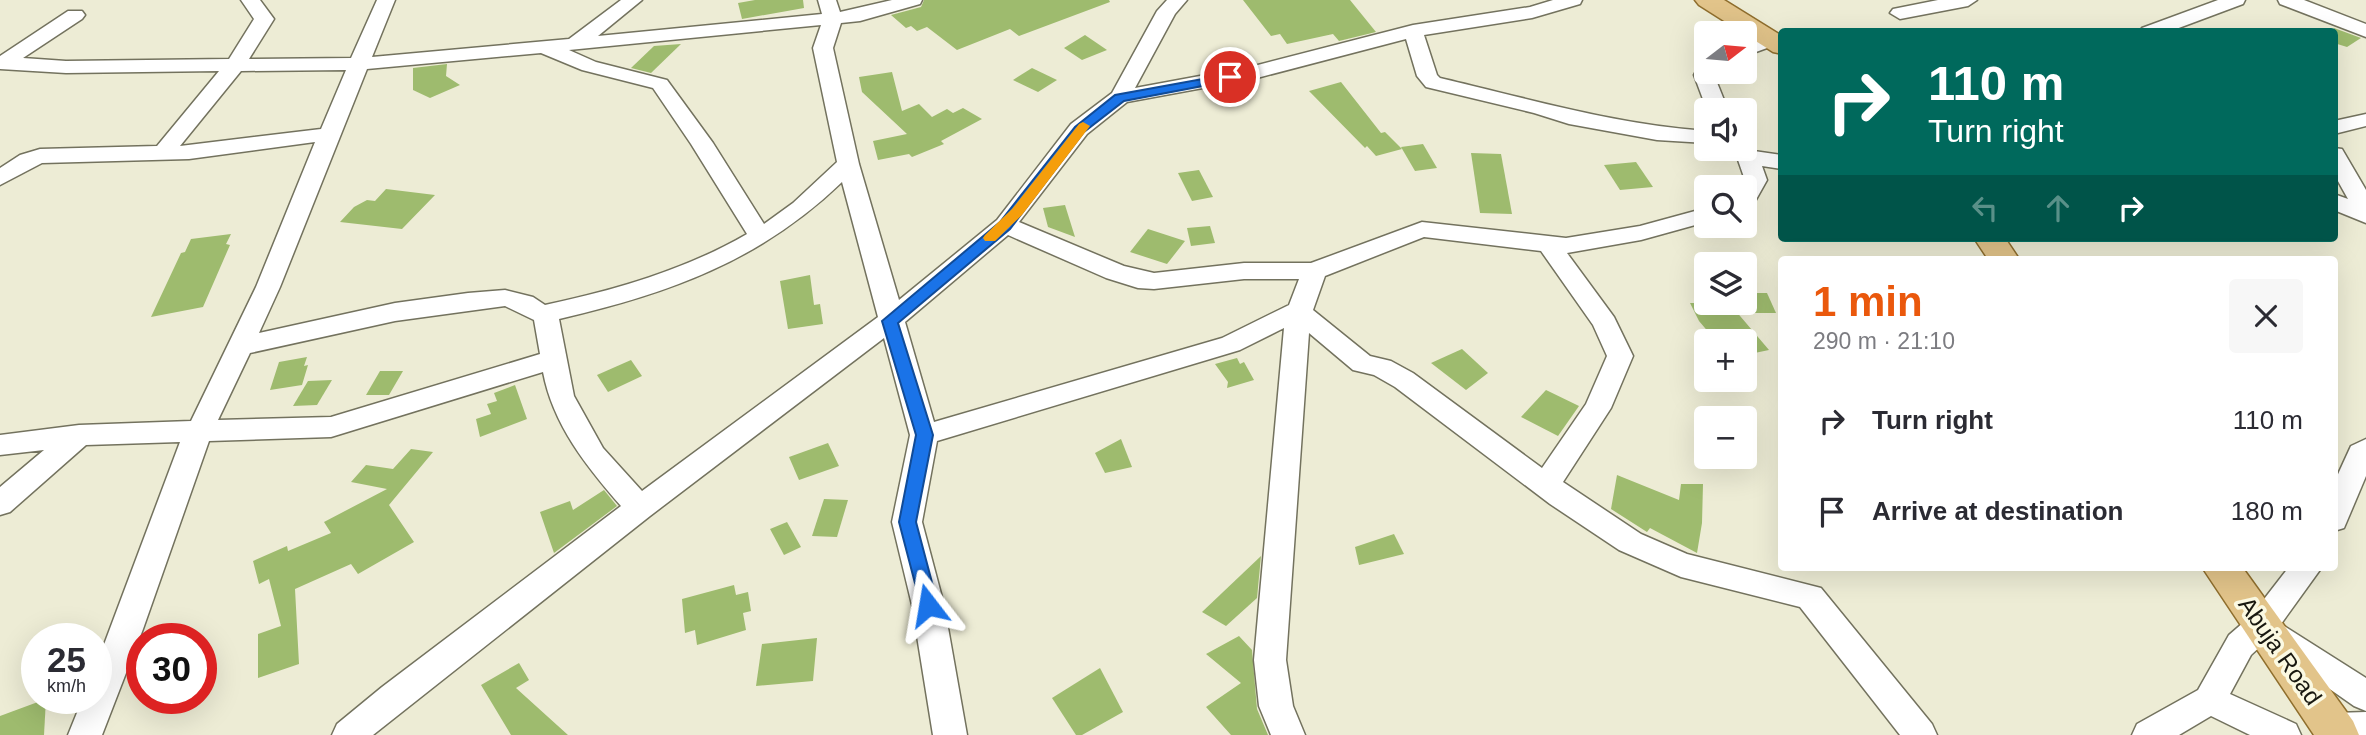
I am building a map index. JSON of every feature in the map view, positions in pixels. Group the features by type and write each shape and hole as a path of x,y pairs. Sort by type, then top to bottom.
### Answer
{"main road":[{"path":"1707,0 1768,40"},
{"name":"Abuja Road","path":"2224,571 2262,625 2346,730"}],"street":[{"path":"163,153 235,65 264,19 250,0"},
{"path":"85,735 200,429 268,287 386,0"},
{"path":"576,43 633,0"},
{"path":"2,63 66,66 358,64 576,43 830,9 860,15 913,0"},
{"path":"349,735 394,697 640,508 890,321 1005,225 1079,130 1120,97 1167,11 1178,0"},
{"path":"1120,97 1257,72 1413,31 1532,12 1573,0"},
{"path":"1898,15 1968,0"},
{"path":"2160,28 2236,0"},
{"path":"2287,0 2366,31"},
{"path":"830,9 823,48 848,164 924,435 908,522 928,605 950,735"},
{"path":"2,63 75,15"},
{"path":"1413,31 1427,76 1433,83 1541,108 1569,118 1657,134 1694,136"},
{"path":"541,46 589,66 660,84 702,143 760,236"},
{"path":"2338,127 2366,120"},
{"path":"0,178 28,160 40,156 163,153 329,134"},
{"path":"1757,157 1778,161"},
{"path":"2338,160 2366,210"},
{"path":"240,346 395,312 468,301 505,298 524,303 535,312 545,314 627,292 690,271 760,236 800,208 848,164"},
{"path":"2338,203 2366,216"},
{"path":"1005,225 1138,280 1154,281 1244,271 1314,271 1422,229 1566,246 1641,233 1694,218"},
{"path":"1545,485 1583,434 1612,383 1620,356 1605,323 1549,245"},
{"path":"924,435 1231,344 1298,312 1303,305 1314,271"},
{"path":"1298,312 1362,363 1382,368 1404,380 1545,485 1630,542 1681,565 1810,597 1920,735"},
{"path":"1288,735 1276,706 1270,660 1298,312"},
{"path":"545,314 561,396 593,455 640,508"},
{"path":"0,444 79,435 200,429 331,427 552,360"},
{"path":"0,504 79,435"},
{"path":"2338,510 2361,453 2366,449"},
{"path":"2149,735 2210,700 2240,645 2262,625 2304,571"},
{"path":"2262,625 2366,696"},
{"path":"2210,700 2284,735"}],"building":[{"path":"755,0 803,0 804,8 742,19 738,3"},
{"path":"924,0 1110,2 1019,36 1010,29 957,50 927,27 917,31 911,26 906,28 891,15 921,7"},
{"path":"1243,0 1350,0 1376,32 1339,41 1333,34 1287,44 1280,34 1271,36"},
{"path":"2338,29 2361,38 2347,47 2338,44"},
{"path":"1085,35 1107,50 1082,60 1064,48"},
{"path":"681,44 651,73 631,68 654,46"},
{"path":"447,64 446,76 460,85 430,98 413,90 413,68"},
{"path":"1032,68 1057,80 1038,92 1013,80"},
{"path":"892,72 902,111 919,104 932,117 947,109 953,113 963,108 982,119 941,141 944,144 912,157 909,154 878,160 873,141 907,134 862,92 859,77"},
{"path":"1341,82 1381,133 1385,132 1402,149 1376,156 1309,91"},
{"path":"1423,144 1437,168 1415,171 1401,147"},
{"path":"1471,153 1501,154 1512,214 1480,213"},
{"path":"1636,162 1653,187 1620,190 1604,165"},
{"path":"1199,170 1213,197 1192,201 1178,173"},
{"path":"386,189 435,195 402,229 340,222 354,207 367,200 375,201"},
{"path":"1065,205 1075,237 1048,227 1043,208"},
{"path":"1210,226 1215,243 1191,246 1187,228"},
{"path":"1148,229 1185,241 1167,264 1130,252"},
{"path":"231,234 226,244 230,245 203,307 151,317 181,253 185,252 191,239"},
{"path":"810,275 814,305 820,304 823,324 788,329 780,281"},
{"path":"1757,293 1767,293 1776,313 1757,313"},
{"path":"1696,315 1739,315 1751,329 1706,329"},
{"path":"1757,336 1769,350 1757,352"},
{"path":"1462,349 1488,373 1466,390 1431,363"},
{"path":"307,357 304,366 308,365 302,385 270,390 279,362"},
{"path":"1237,358 1240,364 1244,362 1254,380 1227,388 1228,382 1215,364"},
{"path":"631,360 642,376 608,392 597,375"},
{"path":"380,371 403,371 389,395 366,395"},
{"path":"332,380 317,405 293,406 308,381"},
{"path":"515,385 527,419 480,437 476,419 491,414 487,404 497,401 494,393"},
{"path":"1546,390 1579,406 1558,436 1521,417"},
{"path":"1121,439 1132,467 1105,473 1095,453"},
{"path":"828,443 839,466 799,480 789,457"},
{"path":"411,449 433,452 389,505 414,542 358,574 351,564 295,589 299,664 258,678 258,634 281,626 269,579 259,584 253,561 287,546 288,551 331,533 324,522 387,489 351,482 366,465 393,469"},
{"path":"1617,475 1679,500 1681,484 1703,484 1702,523 1697,553 1650,528 1647,532 1611,509"},
{"path":"604,490 617,506 554,553 540,512 570,501 573,510"},
{"path":"824,499 848,500 837,537 812,536"},
{"path":"787,522 801,547 784,555 770,529"},
{"path":"1394,534 1404,554 1359,565 1355,547"},
{"path":"1261,556 1257,598 1226,626 1202,612"},
{"path":"734,585 736,595 748,592 751,611 743,613 746,630 697,645 695,630 685,633 682,599"},
{"path":"1239,636 1252,650 1257,709 1268,735 1231,735 1206,707 1241,683 1206,654"},
{"path":"817,638 813,681 756,686 762,644"},
{"path":"519,663 529,680 516,688 568,735 511,735 481,685"},
{"path":"1100,668 1123,712 1082,735 1076,735 1052,698"},
{"path":"21,708 21,714 45,714 44,735 0,735 0,716"}],"slow traffic":[{"path":"990,238 1017,212 1083,126"}],"route":[{"path":"928,605 908,522 924,435 890,321 1005,225 1079,130 1120,97 1230,77"}]}
